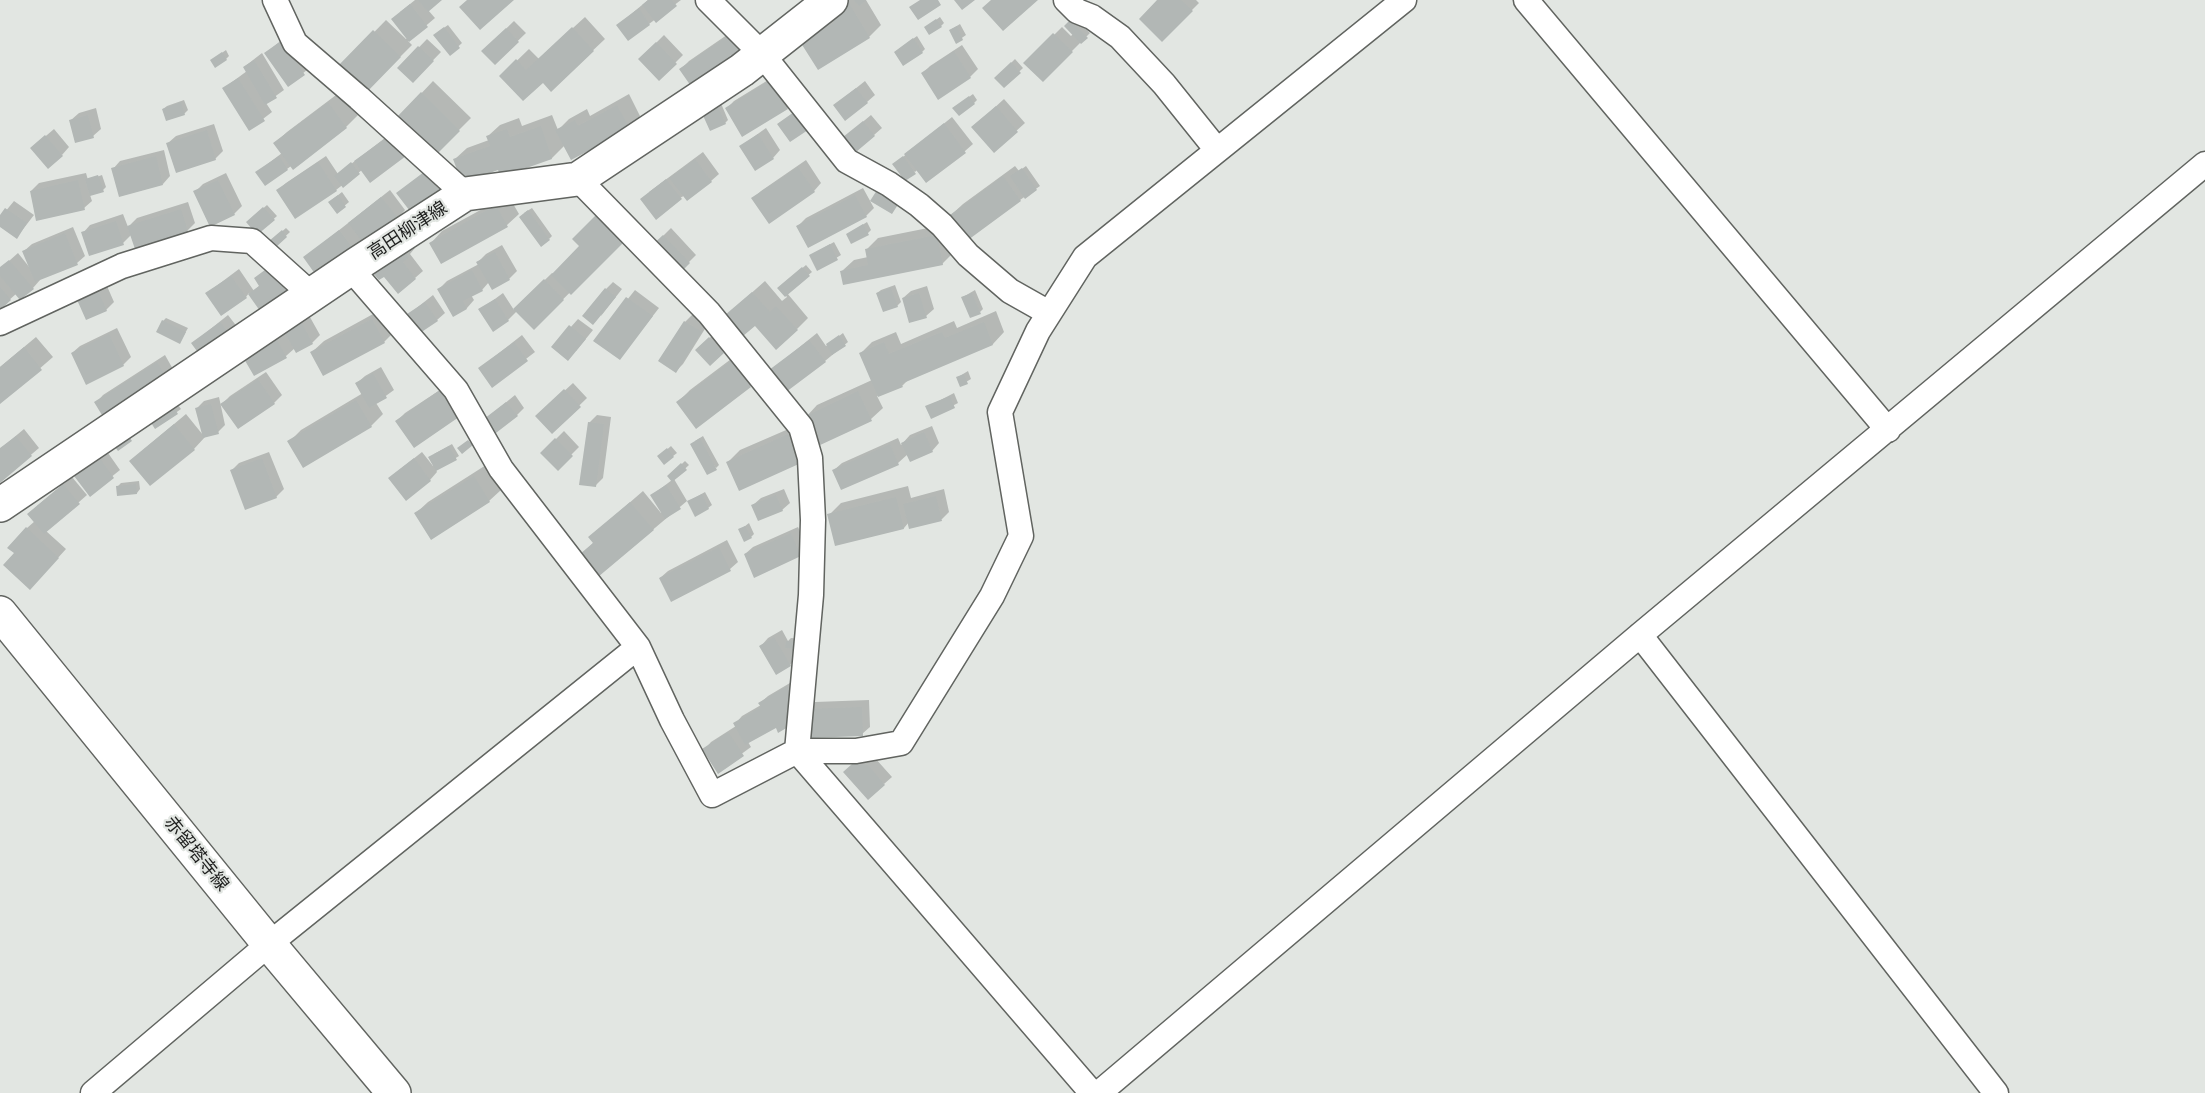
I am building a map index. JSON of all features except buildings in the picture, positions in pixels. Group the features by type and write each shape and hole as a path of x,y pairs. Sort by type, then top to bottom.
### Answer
{"main road":[{"name":"高田柳津線","path":"0,505 351,268 465,194 578,178 762,54 831,0"},
{"name":"赤留塔寺線","path":"0,613 269,944 394,1093"}],"street":[{"path":"275,0 295,43 465,194"},
{"path":"708,0 762,54 847,161 889,184 919,205 942,225 968,255 1010,291 1049,313"},
{"path":"1066,0 1077,11 1100,23 1127,44 1164,84 1217,150"},
{"path":"351,268 456,390 501,469 638,646 672,720 712,795 797,751 856,751 901,742 992,596 1021,536 1000,412 1038,331 1085,257 1404,0"},
{"path":"1526,0 1888,430"},
{"path":"1099,1093 1640,635 2205,164"},
{"path":"578,178 709,314 801,427 810,458 813,520 811,596 797,751 1092,1093"},
{"path":"0,323 122,266 211,238 252,242 312,295"},
{"path":"1640,635 1996,1093"},
{"path":"93,1093 269,944 638,646"}]}
